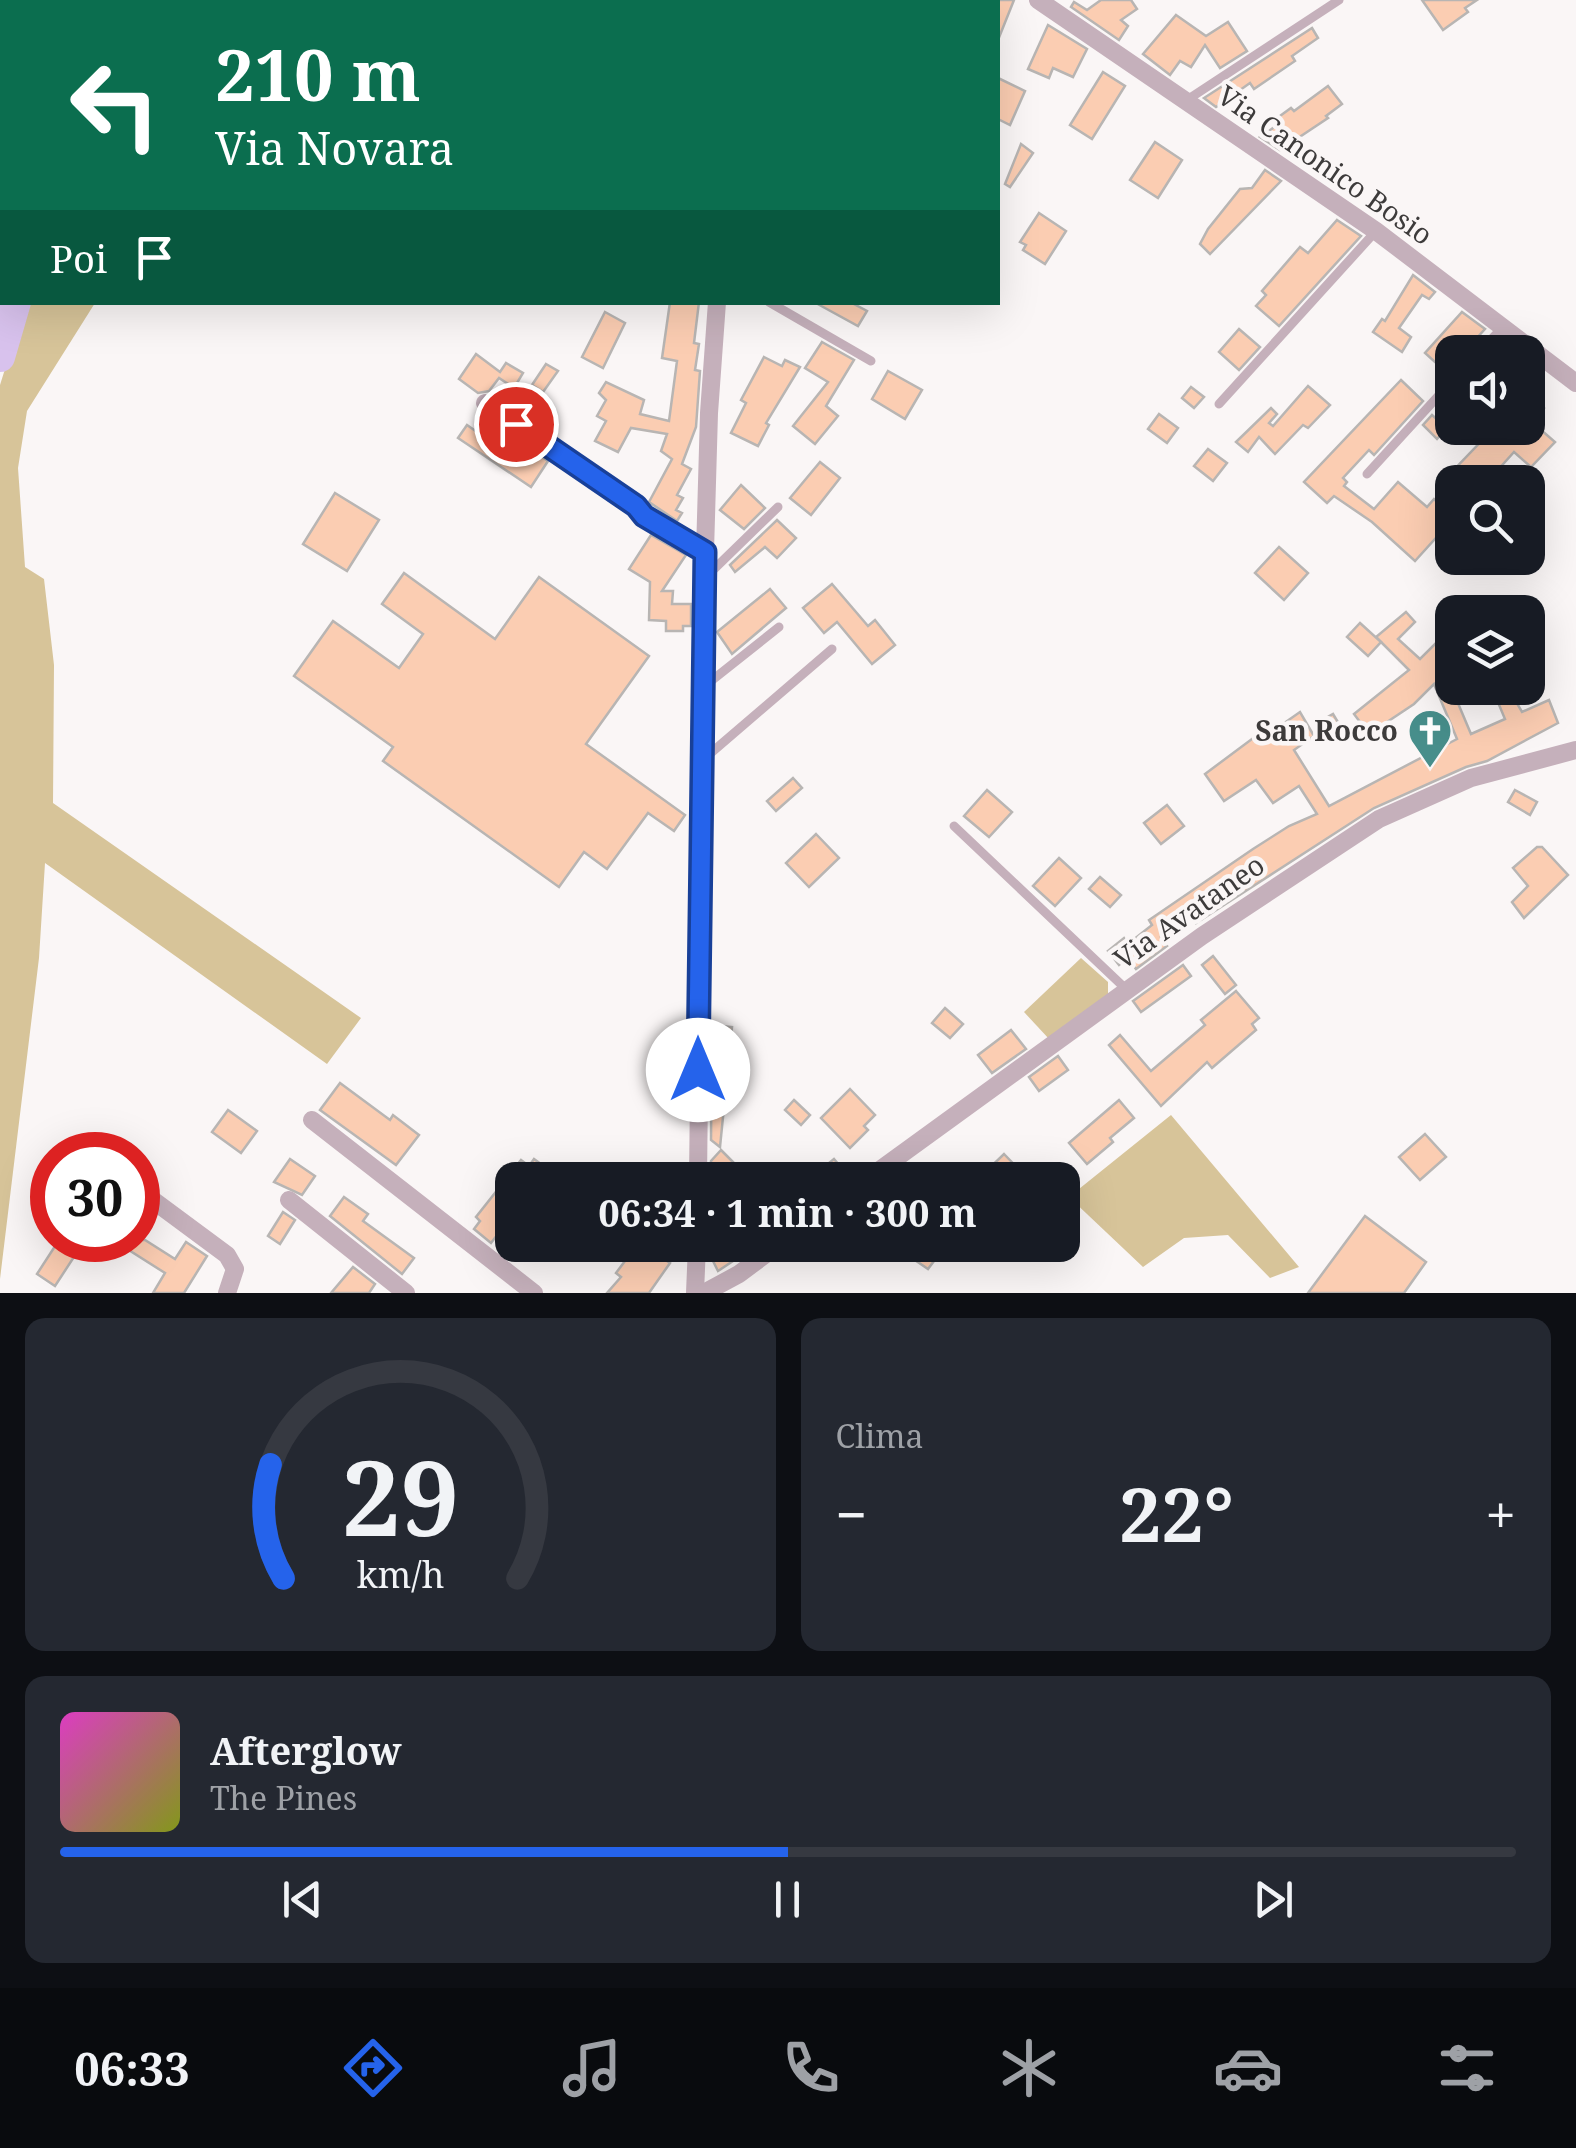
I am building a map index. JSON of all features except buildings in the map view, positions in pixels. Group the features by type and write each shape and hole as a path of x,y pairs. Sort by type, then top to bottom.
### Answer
{"street":[{"name":"Via Canonico Bosio","path":"1038,0 1376,231 1576,383"},
{"path":"698,1162 702,688 709,413 717,305"},
{"path":"486,403 636,506 644,516 705,552"},
{"name":"Via Avataneo","path":"891,1162 1327,850 1379,819 1470,778 1576,750"},
{"path":"312,1120 534,1293"},
{"path":"289,1200 406,1293"},
{"path":"160,1205 228,1255 236,1268 226,1293"},
{"path":"695,1293 696,1262"},
{"path":"704,1293 755,1262"}],"lane":[{"path":"1185,101 1339,0"},
{"path":"1219,404 1376,231"},
{"path":"774,305 871,360"},
{"path":"1495,335 1502,328"},
{"path":"1367,474 1435,400"},
{"path":"705,579 778,507"},
{"path":"702,688 778,627"},
{"path":"701,762 832,649"},
{"path":"954,826 1127,990"}],"shaded area":[{"path":"25,305 94,305 27,411 18,468 25,567 44,579 54,665 53,803 361,1018 327,1064 45,863 39,958 0,1279 0,385"},
{"path":"1081,958 1108,982 1108,995 1050,1040 1024,1012"},
{"path":"1171,1115 1299,1267 1270,1278 1228,1235 1184,1238 1143,1267 1080,1207 1080,1188"}],"waterway":[{"path":"0,357 15,305"}],"place":[{"name":"San Rocco","path":"1430,769"}],"route":[{"path":"516,424 636,506 644,516 705,552 698,1070"}]}
